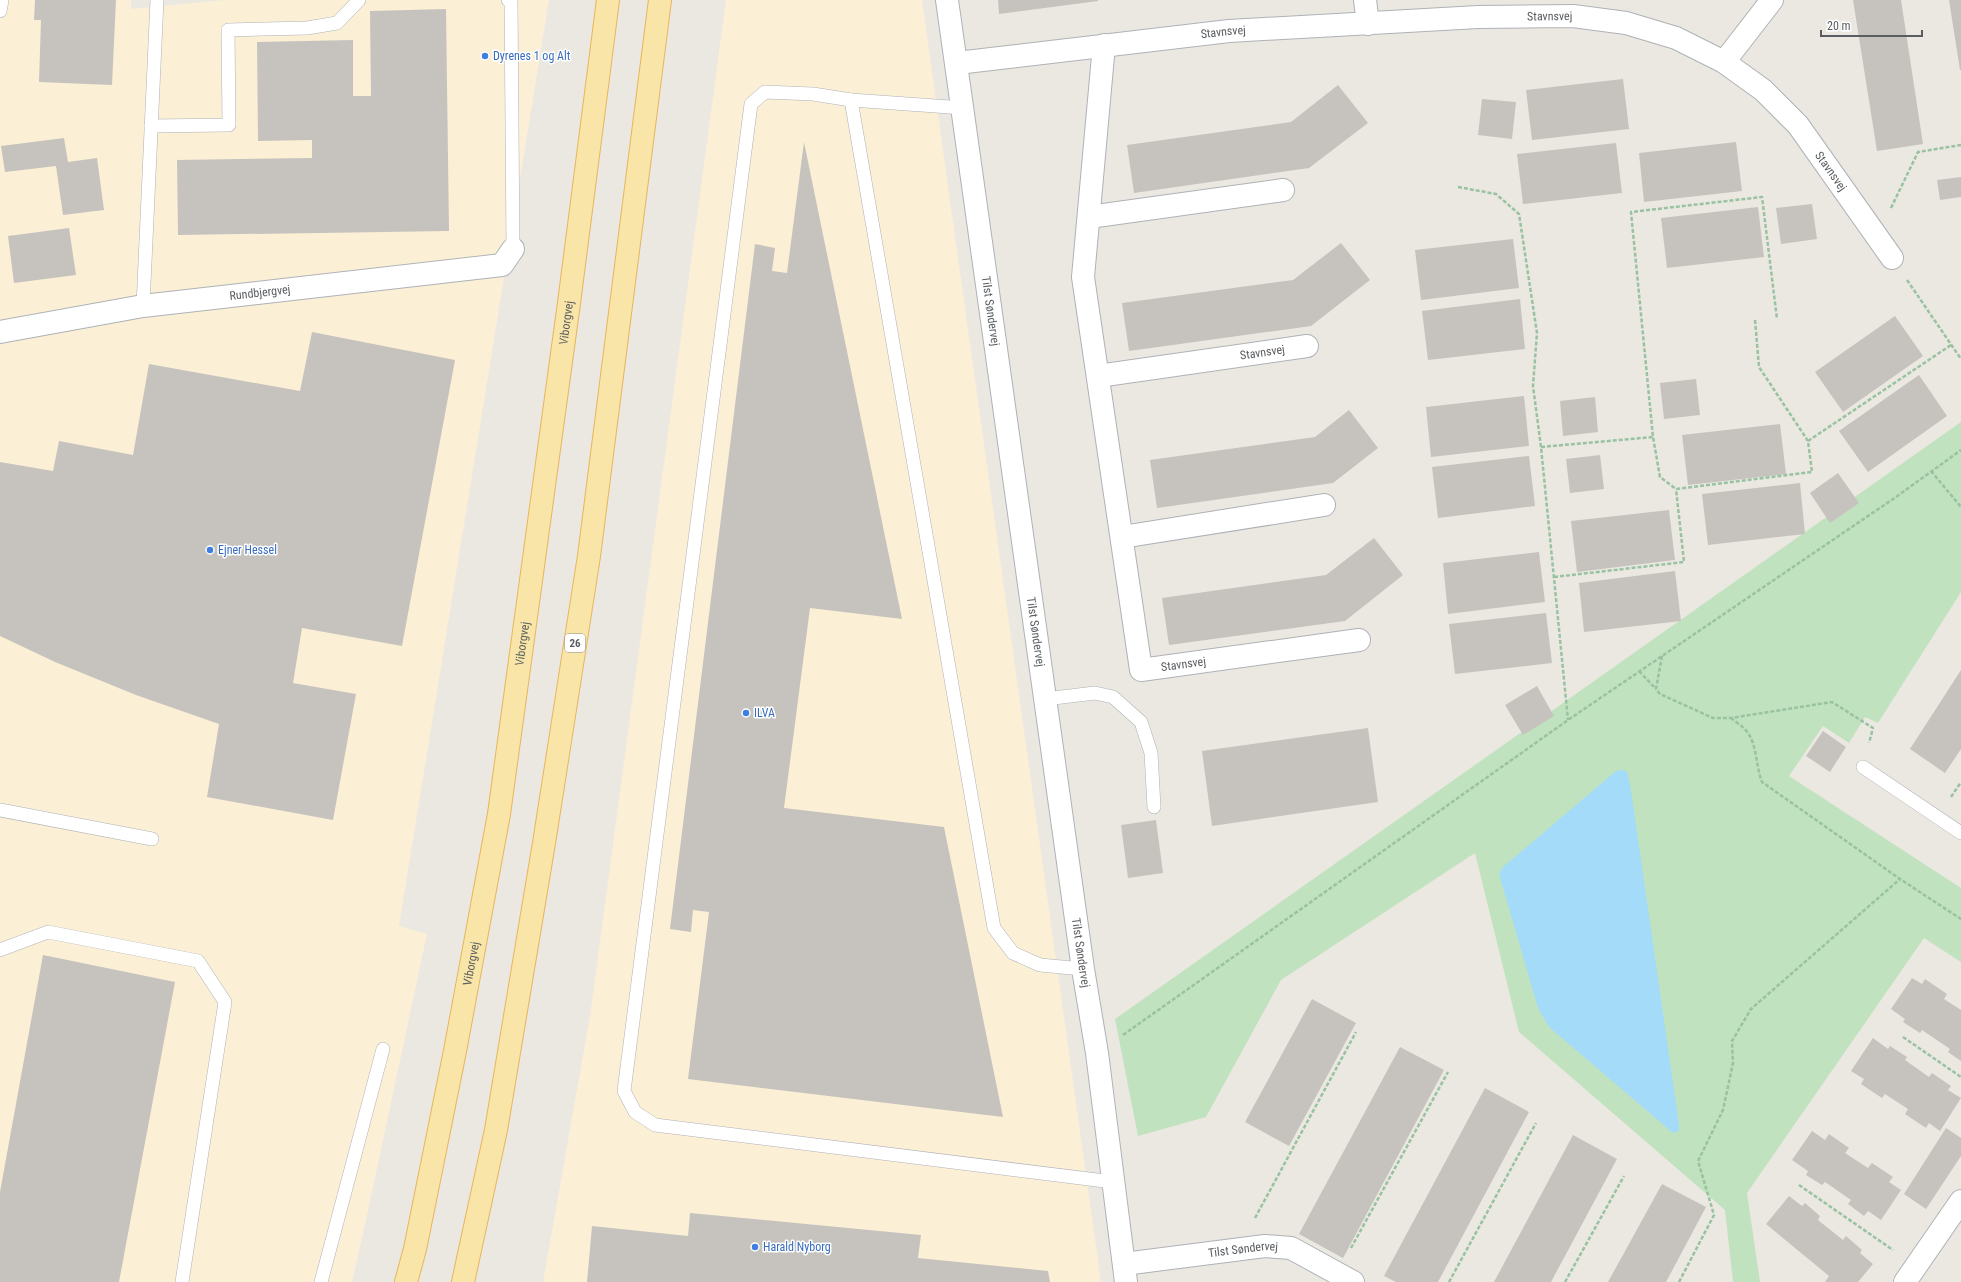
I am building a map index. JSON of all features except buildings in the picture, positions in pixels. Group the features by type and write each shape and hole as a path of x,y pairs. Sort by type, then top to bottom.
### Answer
{"main road":[{"name":"Viborgvej","path":"406,1282 415,1249 455,1051 499,814 567,319 608,0"},
{"name":"26","path":"463,1282 496,1130 544,843 589,556 660,0"}],"street":[{"name":"Tilst Søndervej","path":"948,0 1083,969 1097,1053 1125,1273 1265,1246 1291,1248 1346,1278"},
{"path":"1365,0 1368,24"},
{"path":"1724,62 1772,0"},
{"name":"Stavnsvej","path":"957,63 1229,31 1478,17 1573,16 1626,23 1676,38 1724,62 1763,90 1798,125 1892,258"},
{"name":"Stavnsvej","path":"1104,45 1083,277 1141,670 1359,640"},
{"path":"1089,217 1283,190"},
{"name":"Rundbjergvej","path":"0,332 143,306 502,265 513,250"},
{"name":"Stavnsvej","path":"1098,376 1307,346"},
{"path":"1122,537 1324,505"},
{"path":"1911,1274 1961,1201"}],"lane":[{"path":"0,10 2,0"},
{"path":"143,306 157,0"},
{"path":"151,126 229,125 228,30 307,28 337,23 359,0"},
{"path":"508,0 511,0 513,250"},
{"path":"964,108 851,100 813,94 765,92 751,104 624,1091 635,1112 655,1125 1113,1182"},
{"path":"851,100 994,928 1013,953 1040,965 1083,969"},
{"path":"1046,699 1095,693 1113,698 1141,722 1151,753 1154,807"},
{"path":"1863,767 1961,833"},
{"path":"0,810 152,839"},
{"path":"0,950 48,932 198,961 225,1002 182,1282"},
{"path":"321,1282 382,1049"}],"path":[{"path":"1873,232 1894,204 1918,152 1961,145"},
{"path":"1458,186 1496,194 1519,214 1537,333 1533,386 1541,448 1568,720"},
{"path":"1755,320 1759,367 1808,442 1812,472 1676,489 1660,477 1653,437 1631,212 1762,197 1777,319"},
{"path":"1892,258 1961,359"},
{"path":"1808,442 1951,345"},
{"path":"1541,448 1653,437"},
{"path":"1097,1053 1568,720 1961,450"},
{"path":"1931,472 1961,506"},
{"path":"1554,577 1684,562 1676,489"},
{"path":"1656,689 1662,656"},
{"path":"1639,671 1660,694 1713,718 1731,718 1832,702 1872,728 1863,767"},
{"path":"1731,718 1748,732 1753,745 1757,770 1762,782 1900,879 1961,919"},
{"path":"1679,1282 1714,1215 1698,1161 1723,1110 1733,1063 1732,1041 1751,1009 1900,879"},
{"path":"1256,1247 1252,1224 1356,1032"},
{"path":"1903,1037 1961,1077"},
{"path":"1346,1278 1448,1072"},
{"path":"1449,1282 1536,1123"},
{"path":"1565,1282 1624,1176"},
{"path":"1799,1185 1911,1274"}],"shaded area":[{"path":"0,0 131,0 131,9 224,0 549,0 399,926 427,934 352,1282 0,1282"},
{"path":"726,0 922,0 1101,1282 543,1282 590,1016"}],"green space":[{"path":"1961,422 1961,592 1878,723 1865,717 1849,743 1823,726 1789,776 1961,888 1961,962 1924,938 1747,1193 1760,1282 1733,1282 1725,1210 1519,1032 1475,853 1281,980 1206,1117 1138,1136 1115,1019"}],"water":[{"path":"1623,770 1627,772 1630,784 1679,1124 1679,1131 1673,1133 1549,1027 1538,1008 1499,874 1503,867 1616,771"}],"place":[{"name":"Dyrenes 1 og Alt","path":"485,56"},
{"name":"Ejner Hessel","path":"210,550"},
{"name":"ILVA","path":"746,713"},
{"name":"Harald Nyborg","path":"755,1247"}]}
